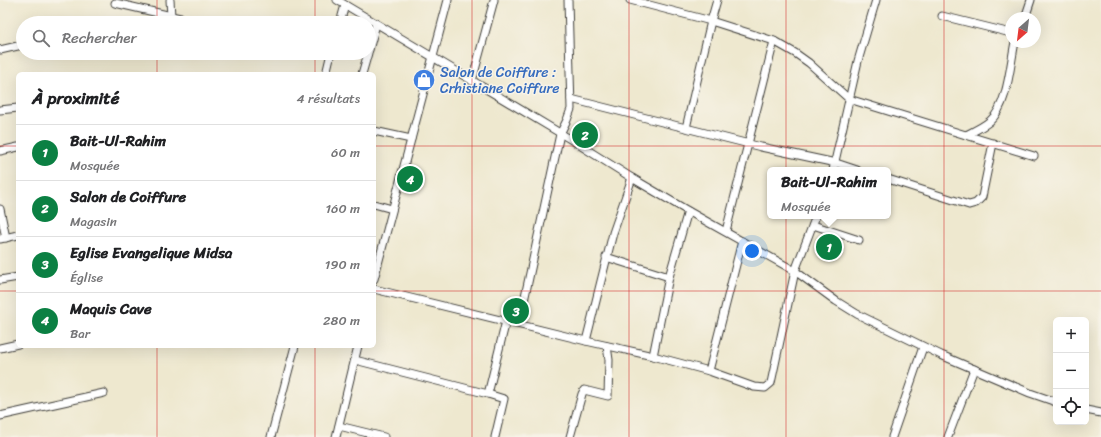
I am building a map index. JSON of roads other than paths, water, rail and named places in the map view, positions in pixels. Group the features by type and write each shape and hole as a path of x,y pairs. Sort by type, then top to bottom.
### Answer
{"street":[{"path":"115,3 172,16 170,0"},
{"path":"337,0 363,16"},
{"path":"376,268 448,0"},
{"path":"472,81 494,0"},
{"path":"518,324 560,134 571,109 568,0"},
{"path":"630,0 711,21 774,41 795,52 849,99 1034,156"},
{"path":"686,128 717,0"},
{"path":"571,99 835,167 858,61 876,0"},
{"path":"1027,12 1031,0"},
{"path":"342,16 345,5"},
{"path":"942,16 1005,32"},
{"path":"376,24 632,178 795,271 836,301 857,314 923,347 1030,393 1053,401"},
{"path":"726,231 774,41"},
{"path":"0,50 16,46"},
{"path":"966,135 990,121 998,112 1003,102 1014,48"},
{"path":"326,72 329,60"},
{"path":"363,72 366,60"},
{"path":"0,110 16,108"},
{"path":"376,131 411,139"},
{"path":"891,181 969,205 976,203 982,197 993,143"},
{"path":"0,151 16,147"},
{"path":"586,341 606,257 632,178"},
{"path":"376,205 392,210"},
{"path":"0,209 3,239 16,236"},
{"path":"653,356 669,277 688,211"},
{"path":"376,289 653,356 765,388 771,383 795,271 815,219"},
{"path":"813,225 860,240"},
{"path":"709,371 742,241"},
{"path":"606,257 669,277"},
{"path":"0,280 16,277"},
{"path":"488,394 506,321"},
{"path":"0,348 16,344"},
{"path":"570,437 584,390 608,396 609,360 607,346"},
{"path":"892,437 923,347"},
{"path":"271,437 294,348"},
{"path":"336,437 358,348"},
{"path":"355,360 504,399 495,437"},
{"path":"948,437 974,369"},
{"path":"0,416 104,393"},
{"path":"1089,411 1101,414"},
{"path":"339,426 384,437"}],"place":[{"name":"Salon de Coiffure : Crhistiane Coiffure","path":"424,80"},
{"name":"Salon de Coiffure","path":"585,135"},
{"name":"Maquis Cave","path":"410,179"},
{"name":"Bait-Ul-Rahim","path":"829,247"},
{"name":"Eglise Evangelique Midsa","path":"516,311"}]}
